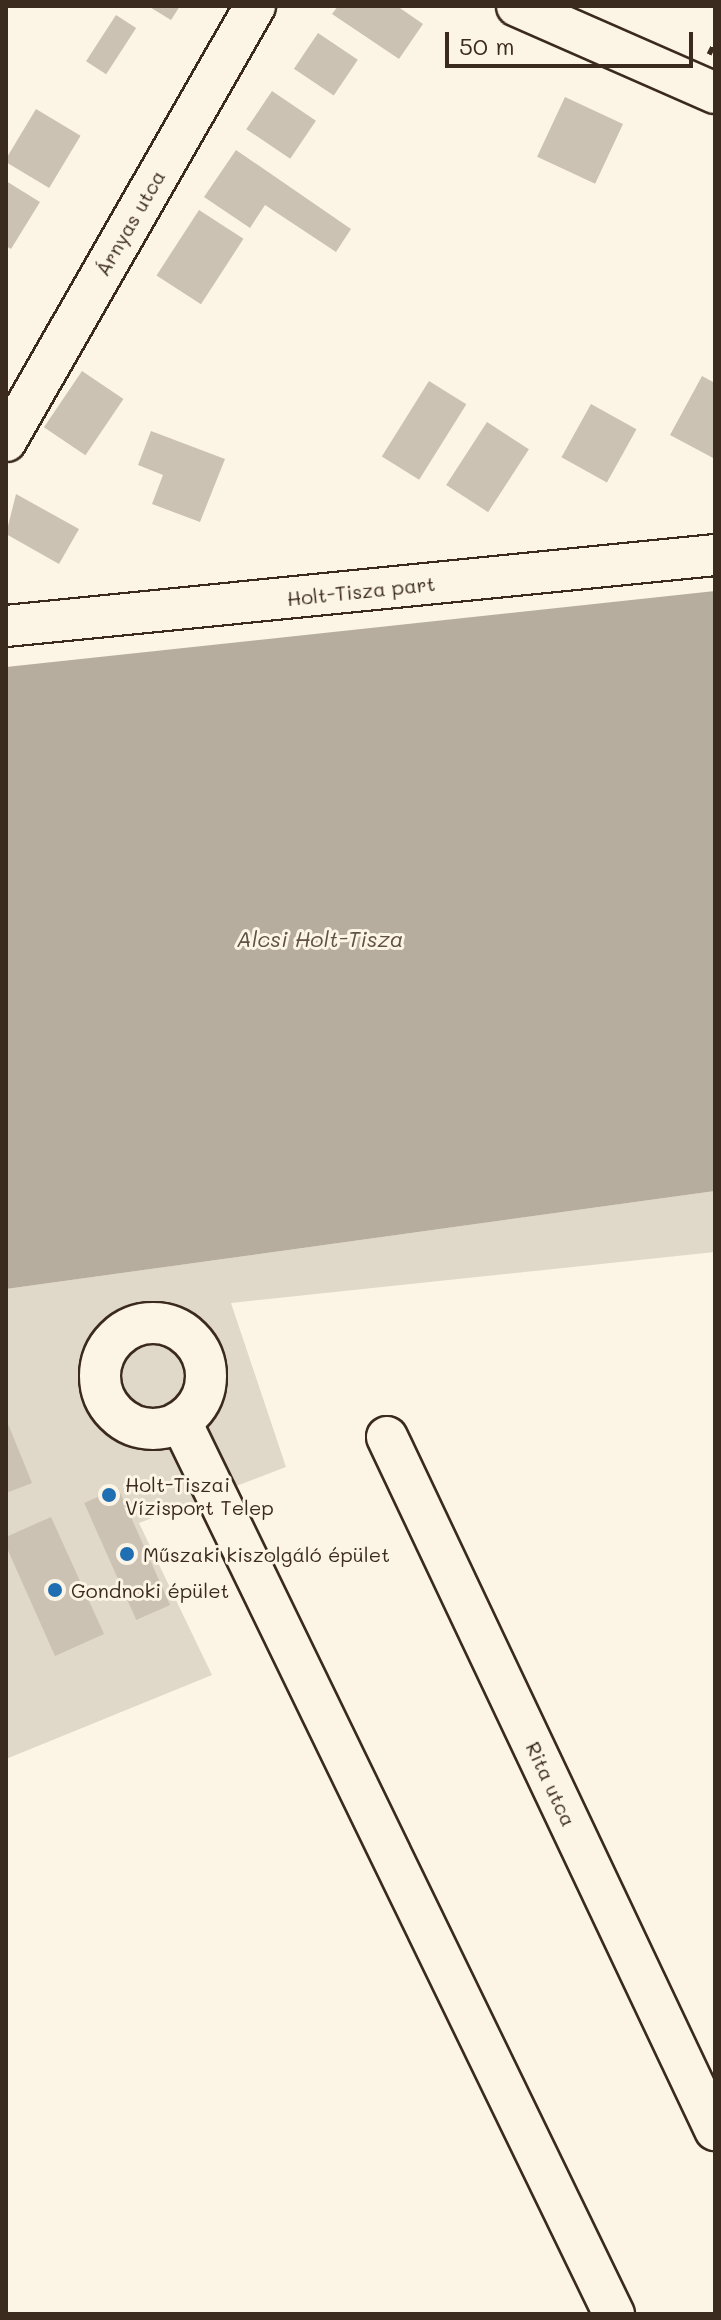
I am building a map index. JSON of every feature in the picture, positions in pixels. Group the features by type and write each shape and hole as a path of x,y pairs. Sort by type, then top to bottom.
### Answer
{"street":[{"name":"Árnyas utca","path":"6,441 255,6"},
{"path":"517,6 715,93"},
{"name":"Holt-Tisza part","path":"6,626 715,555"},
{"path":"181,1422 614,2314"},
{"name":"Rita utca","path":"387,1437 715,2130"}],"shaded area":[{"name":"Holt-Tiszai Vízisport Telep","path":"715,1191 715,1252 231,1303 286,1467 139,1523 212,1675 6,1759 6,1289"}],"water":[{"name":"Alcsi Holt-Tisza","path":"715,591 715,1191 6,1289 6,667"}],"building":[{"path":"148,6 180,6 171,20"},
{"path":"338,6 397,6 423,24 399,59 332,14"},
{"path":"116,15 136,28 106,74 86,61"},
{"path":"318,33 358,60 334,95 294,69"},
{"path":"272,91 316,121 290,159 246,129"},
{"path":"565,97 623,124 595,184 537,157"},
{"path":"36,109 81,136 49,188 6,162"},
{"path":"236,150 351,229 336,252 265,205 250,228 204,197"},
{"path":"6,181 40,202 11,249 6,246"},
{"path":"199,210 243,239 201,304 157,275"},
{"path":"82,371 123,399 85,455 44,427"},
{"path":"702,376 715,383 715,459 670,435"},
{"path":"429,381 466,404 419,480 382,456"},
{"path":"591,404 636,429 607,483 561,457"},
{"path":"487,422 529,449 488,512 446,485"},
{"path":"151,431 225,459 200,522 152,504 163,475 138,465"},
{"path":"16,494 79,529 59,564 6,534"},
{"path":"6,1419 32,1483 6,1493"},
{"name":"Műszaki kiszolgáló épület","path":"118,1488 170,1605 136,1620 84,1503"},
{"name":"Gondnoki épület","path":"51,1517 104,1634 55,1656 6,1546 6,1537"}],"place":[{"name":"Holt-Tiszai Vízisport Telep","path":"109,1495"},
{"name":"Műszaki kiszolgáló épület","path":"127,1554"},
{"name":"Gondnoki épület","path":"55,1590"}]}
